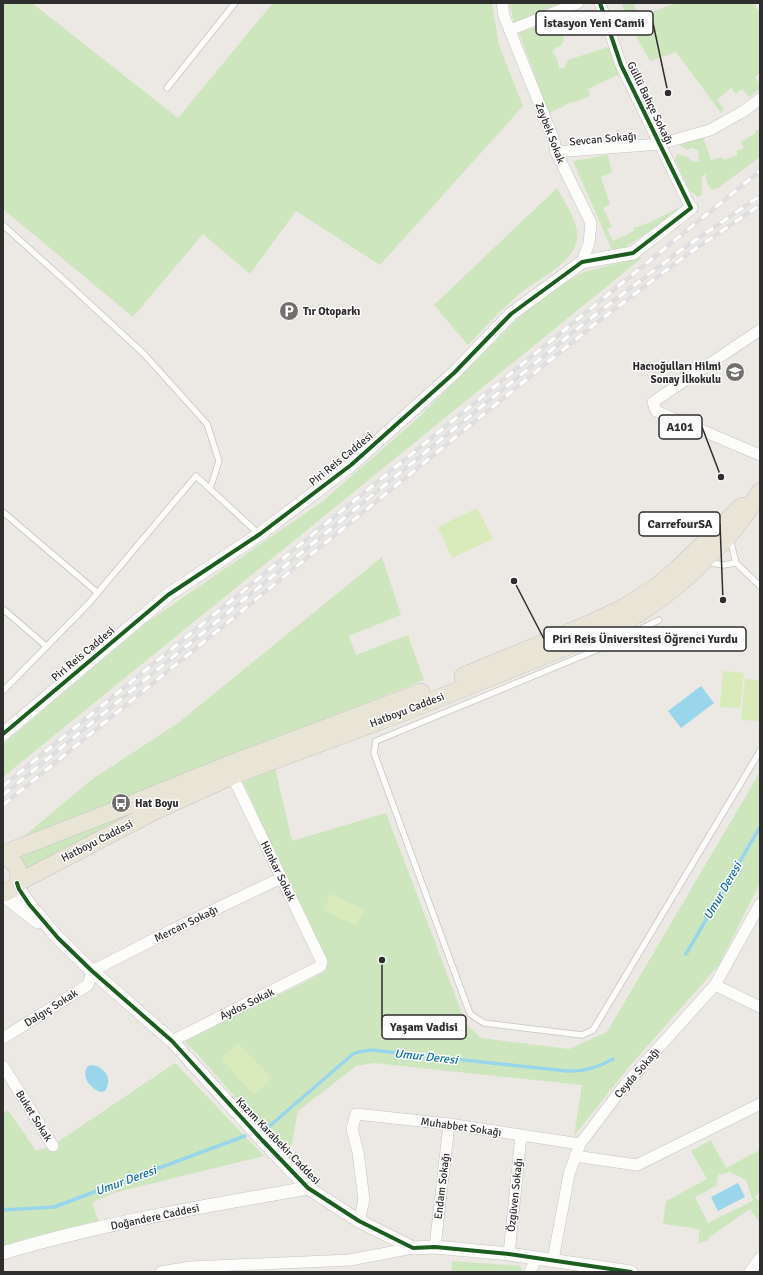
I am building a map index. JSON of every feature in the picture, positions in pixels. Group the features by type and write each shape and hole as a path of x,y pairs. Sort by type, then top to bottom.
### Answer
{"main road":[{"name":"Hatboyu Caddesi","path":"3,855 130,805 404,712 616,627 670,592 704,561 729,537 752,507 760,490"},
{"name":"Hatboyu Caddesi","path":"3,894 10,890 17,882 155,811 230,770 591,623 621,609 657,586 677,569 760,490"},
{"name":"Hatboyu Caddesi","path":"3,855 16,864 19,873 17,882"}],"street":[{"name":"Zeybek Sokak","path":"502,3 504,16 554,140 556,152 591,223 589,243 582,262"},
{"path":"510,30 578,3"},
{"name":"Güllü Bahçe Sokağı","path":"600,3 621,66 691,208"},
{"name":"Sevcan Sokağı","path":"556,152 660,144 710,130 744,111 760,99"},
{"name":"Piri Reis Caddesi","path":"3,734 168,596 260,534 351,465 454,373 511,314 582,262 633,253 691,208"},
{"path":"760,330 653,402 656,411 760,455"},
{"name":"Hünkar Sokak","path":"230,770 322,962 321,966"},
{"name":"Mercan Sokağı","path":"92,971 172,930 281,878"},
{"path":"17,882 19,889 29,904 58,938"},
{"path":"3,894 58,938"},
{"name":"Ceyda Sokağı","path":"553,1260 569,1174 580,1144 624,1086 715,985 760,904"},
{"name":"Kazım Karabekir Caddesi","path":"58,938 92,971 172,1041 308,1188 359,1221 413,1248 435,1247 508,1254 553,1260 604,1270 631,1272"},
{"name":"Aydos Sokak","path":"172,1041 321,966"},
{"name":"Dalgıç Sokak","path":"3,1038 88,985 92,971"},
{"path":"715,985 760,1007"},
{"name":"Buket Sokak","path":"3,1066 53,1146"},
{"path":"575,1156 637,1165 758,1107"},
{"name":"Muhabbet Sokağı","path":"359,1221 364,1200 358,1152 352,1129 356,1114 449,1124 580,1144"},
{"name":"Endam Sokağı","path":"435,1247 449,1124"},
{"name":"Özgüven Sokağı","path":"508,1254 521,1136"},
{"name":"Doğandere Caddesi","path":"3,1253 103,1228 308,1188"},
{"path":"161,1272 190,1267 350,1260 413,1248"},
{"path":"530,1272 536,1258"},
{"path":"750,1272 760,1258"}],"lane":[{"path":"166,88 235,3"},
{"path":"3,225 144,354 207,424 219,461 210,489"},
{"path":"3,691 98,592 196,476 260,534"},
{"path":"3,512 98,592"},
{"path":"729,537 736,563 760,586"},
{"path":"704,561 711,564 723,565 736,563"},
{"path":"3,609 46,646"},
{"path":"659,620 611,644 376,741 374,753 470,1014 484,1023 582,1034 593,1030 760,751"}],"green space":[{"path":"3,3 32,3 178,118 273,3 492,3 499,45 523,106 380,265 296,211 250,274 203,234 133,317 3,209"},
{"path":"509,3 561,3 514,22"},
{"path":"621,3 634,3 639,17 676,3 754,3 758,10 760,9 760,73 755,77 760,84 760,89 749,97 742,89 736,94 731,88 717,100 724,109 721,113 676,52 650,61 635,34"},
{"path":"558,19 564,39 561,46 556,47 552,53 556,56 559,68 564,68 568,60 611,46 620,74 588,89 590,96 573,103 572,102 549,113 519,33"},
{"path":"760,129 760,157 718,188 712,190 708,185 705,174 702,177 702,194 698,197 690,191 675,160 677,154 687,157 693,162 699,161 698,151 693,148 687,150 678,144 703,137 711,160 722,157 724,160 738,155 736,151 744,148 741,142"},
{"path":"608,155 612,172 601,177 610,204 603,208 612,227 607,229 613,241 634,231 633,228 651,222 684,205 686,208 619,251 612,250 573,161"},
{"path":"557,188 571,213 576,227 577,239 574,248 562,264 518,295 468,345 434,305"},
{"path":"643,257 3,777 3,744 143,625 323,501 417,419 518,318 560,285 584,272"},
{"path":"477,508 493,539 452,558 438,527"},
{"path":"382,557 401,615 349,636 356,655 408,635 424,680 22,838 91,780 178,723"},
{"path":"723,671 744,673 740,708 720,707"},
{"path":"745,679 760,680 760,721 741,720"},
{"path":"275,768 292,841 386,813 466,1024 481,1038 569,1049 607,1032 760,772 760,883 719,965 628,1068 574,1136 582,1085 374,1063 356,1066 298,1111 289,1159 201,1058 184,1041 327,970 243,782"},
{"path":"136,812 23,872 16,856"},
{"path":"331,894 364,910 356,926 323,910"},
{"path":"238,1043 272,1079 254,1095 221,1059"},
{"path":"175,1063 264,1156 113,1193 92,1203 99,1222 3,1250 3,1113 8,1110 36,1151 58,1144 59,1141"},
{"path":"711,1140 726,1168 760,1150 760,1191 755,1198 760,1201 760,1223 750,1209 708,1238 709,1240 698,1243 700,1229 663,1224 666,1201 707,1179 691,1151","holes":["730,1172 746,1180 753,1201 708,1223 695,1197 716,1186 718,1175"]},
{"path":"452,1261 520,1266 523,1272 451,1272"}],"water":[{"path":"701,686 714,703 681,728 668,711"},
{"path":"92,1065 101,1068 108,1078 105,1091 101,1092 94,1088 90,1085 86,1078 86,1070 88,1066"},
{"path":"738,1183 745,1197 718,1211 711,1197"}],"waterway":[{"name":"Umur Deresi","path":"686,954 760,827"},
{"name":"Umur Deresi","path":"265,1130 353,1054 358,1052 371,1050 567,1071 579,1071 591,1068 613,1059"},
{"name":"Umur Deresi","path":"3,1210 54,1207 245,1136"}],"railway":[{"path":"3,786 760,171"},
{"path":"3,795 587,321 681,250 760,196"},
{"path":"3,805 591,327 685,256 760,205"}],"cycle path":[{"path":"3,734 168,595 260,534 351,465 454,373 511,314 582,262 633,253 691,208 621,65 600,3"},
{"path":"17,883 19,889 29,904 58,938 92,971 172,1041 308,1188 359,1221 413,1248 435,1247 509,1254 631,1272"}],"place":[{"name":"İstasyon Yeni Camii","path":"668,93"},
{"name":"Tır Otoparkı","path":"289,311"},
{"name":"Hacıoğulları Hilmi Sonay İlkokulu","path":"735,372"},
{"name":"A101","path":"721,477"},
{"name":"Piri Reis Üniversitesi Öğrenci Yurdu","path":"514,581"},
{"name":"CarrefourSA","path":"723,600"},
{"name":"Hat Boyu","path":"121,803"},
{"name":"Yaşam Vadisi","path":"382,960"}]}
